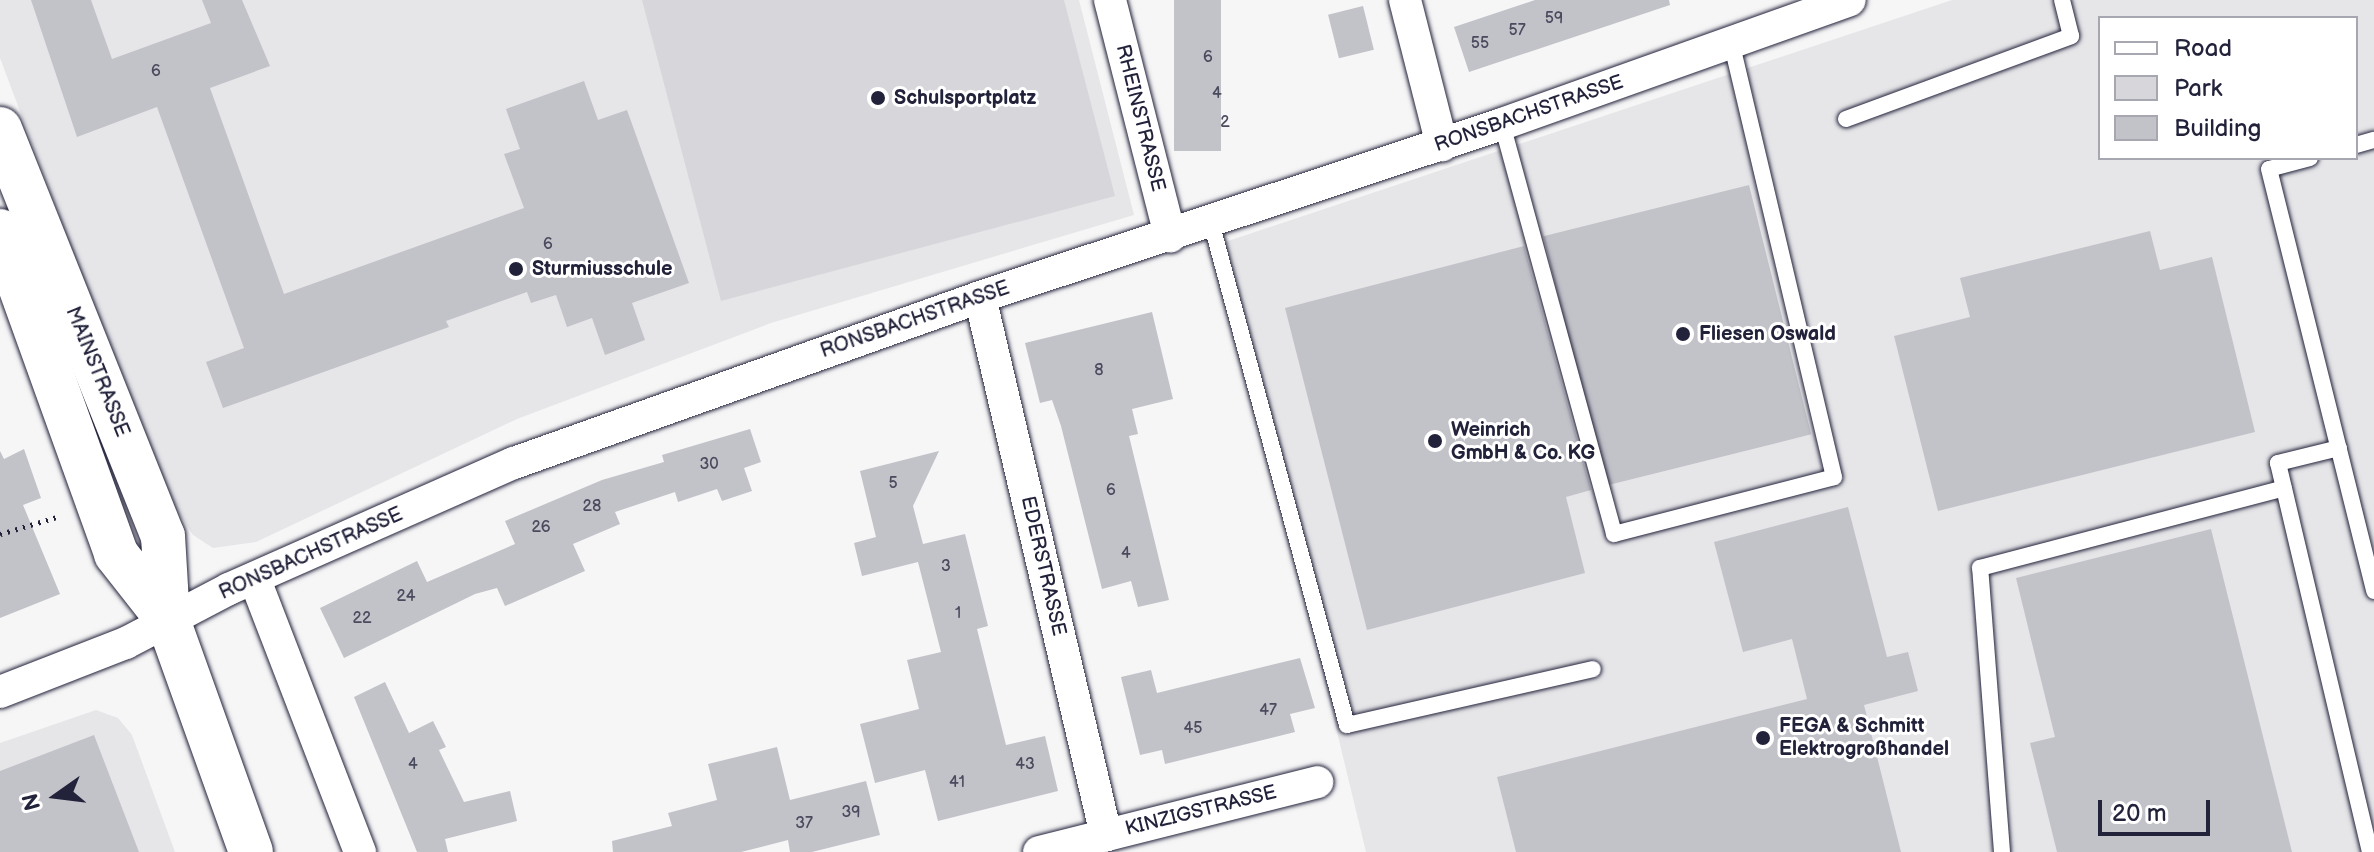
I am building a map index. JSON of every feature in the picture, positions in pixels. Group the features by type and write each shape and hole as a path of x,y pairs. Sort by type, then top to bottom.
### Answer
{"main road":[{"name":"MAINSTRASSE","path":"0,129 163,536 168,620 251,852"},
{"name":"MAINSTRASSE","path":"0,231 116,554 168,620"}],"street":[{"name":"RHEINSTRASSE","path":"1110,0 1170,236"},
{"path":"1405,0 1442,145"},
{"name":"RONSBACHSTRASSE","path":"13,687 126,643 168,620 514,463 980,297 1442,145 1850,0"},
{"name":"EDERSTRASSE","path":"980,297 1106,835"},
{"path":"255,580 360,852"},
{"name":"KINZIGSTRASSE","path":"1039,852 1317,782"}],"lane":[{"path":"1846,119 2071,36 2062,0"},
{"path":"1502,124 1614,534 1834,477 1731,42"},
{"path":"2303,160 2269,169 2374,591"},
{"path":"1211,222 1347,725 1593,669"},
{"path":"2339,448 2278,463 2370,852"},
{"path":"2002,852 1980,568 2284,488"}],"path":[{"path":"0,534 57,517"}],"shaded area":[{"name":"Sturmiusschule","path":"0,0 1079,0 1134,215 771,323 517,419 256,542 213,548 193,535 167,495 139,428 0,58"},
{"path":"1952,0 2374,0 2374,852 1366,852 1219,244"},
{"path":"96,710 118,718 132,735 175,852 0,852 0,743"}],"green space":[{"name":"Schulsportplatz","path":"642,0 1064,0 1115,196 721,301"}],"building":[{"path":"31,0 91,0 112,59 211,23 202,0 242,0 270,66 210,88 284,294 524,208 504,154 520,149 506,109 584,81 598,120 627,110 689,283 632,303 645,340 605,355 592,318 567,327 556,295 531,303 527,292 446,321 449,327 223,408 206,362 244,348 157,107 77,137"},
{"path":"1174,0 1221,0 1221,151 1174,151"},
{"path":"1535,0 1669,0 1670,5 1469,72 1454,27"},
{"path":"1363,6 1374,50 1339,58 1328,15"},
{"name":"Fliesen Oswald","path":"1749,185 1811,434 1605,486 1543,236"},
{"path":"2150,231 2160,270 2212,257 2255,432 1938,511 1894,336 1970,317 1960,278"},
{"name":"Weinrich GmbH & Co. KG","path":"1524,246 1591,490 1566,497 1585,573 1367,630 1285,308"},
{"path":"1152,312 1173,399 1132,409 1138,434 1129,436 1169,600 1138,607 1131,581 1102,589 1061,426 1052,400 1040,403 1025,343"},
{"path":"750,429 761,462 744,468 752,491 722,501 717,489 678,502 675,492 615,512 620,524 573,544 585,571 505,606 497,588 475,594 344,658 320,608 417,561 427,582 515,544 505,521 602,480 664,462 662,455"},
{"path":"24,449 41,498 23,505 60,594 0,618 0,451 4,459"},
{"path":"939,451 913,506 923,544 965,534 988,626 977,629 1006,745 1045,736 1058,791 938,821 925,770 875,783 860,724 919,709 907,660 941,652 918,562 862,576 854,543 876,537 860,471"},
{"name":"FEGA & Schmitt Elektrogroßhandel","path":"1848,507 1887,657 1908,652 1918,691 1864,705 1901,852 1516,852 1497,777 1807,699 1792,639 1743,652 1714,542"},
{"path":"2211,529 2292,852 2057,852 2030,743 2055,737 2016,578"},
{"path":"1300,658 1315,708 1290,714 1295,732 1165,764 1162,750 1140,755 1121,677 1151,670 1157,693"},
{"path":"385,682 409,733 433,721 446,747 439,750 464,802 510,791 517,821 445,839 448,852 417,852 354,697"},
{"path":"94,735 139,852 0,852 0,771"},
{"path":"777,747 790,800 866,781 880,835 812,852 790,852 788,840 741,852 613,852 612,841 672,826 668,813 717,800 708,764"}],"place":[{"name":"Schulsportplatz","path":"878,98"},
{"name":"Sturmiusschule","path":"516,269"},
{"name":"Fliesen Oswald","path":"1683,334"},
{"name":"Weinrich GmbH & Co. KG","path":"1435,441"},
{"name":"FEGA & Schmitt Elektrogroßhandel","path":"1763,738"}]}
